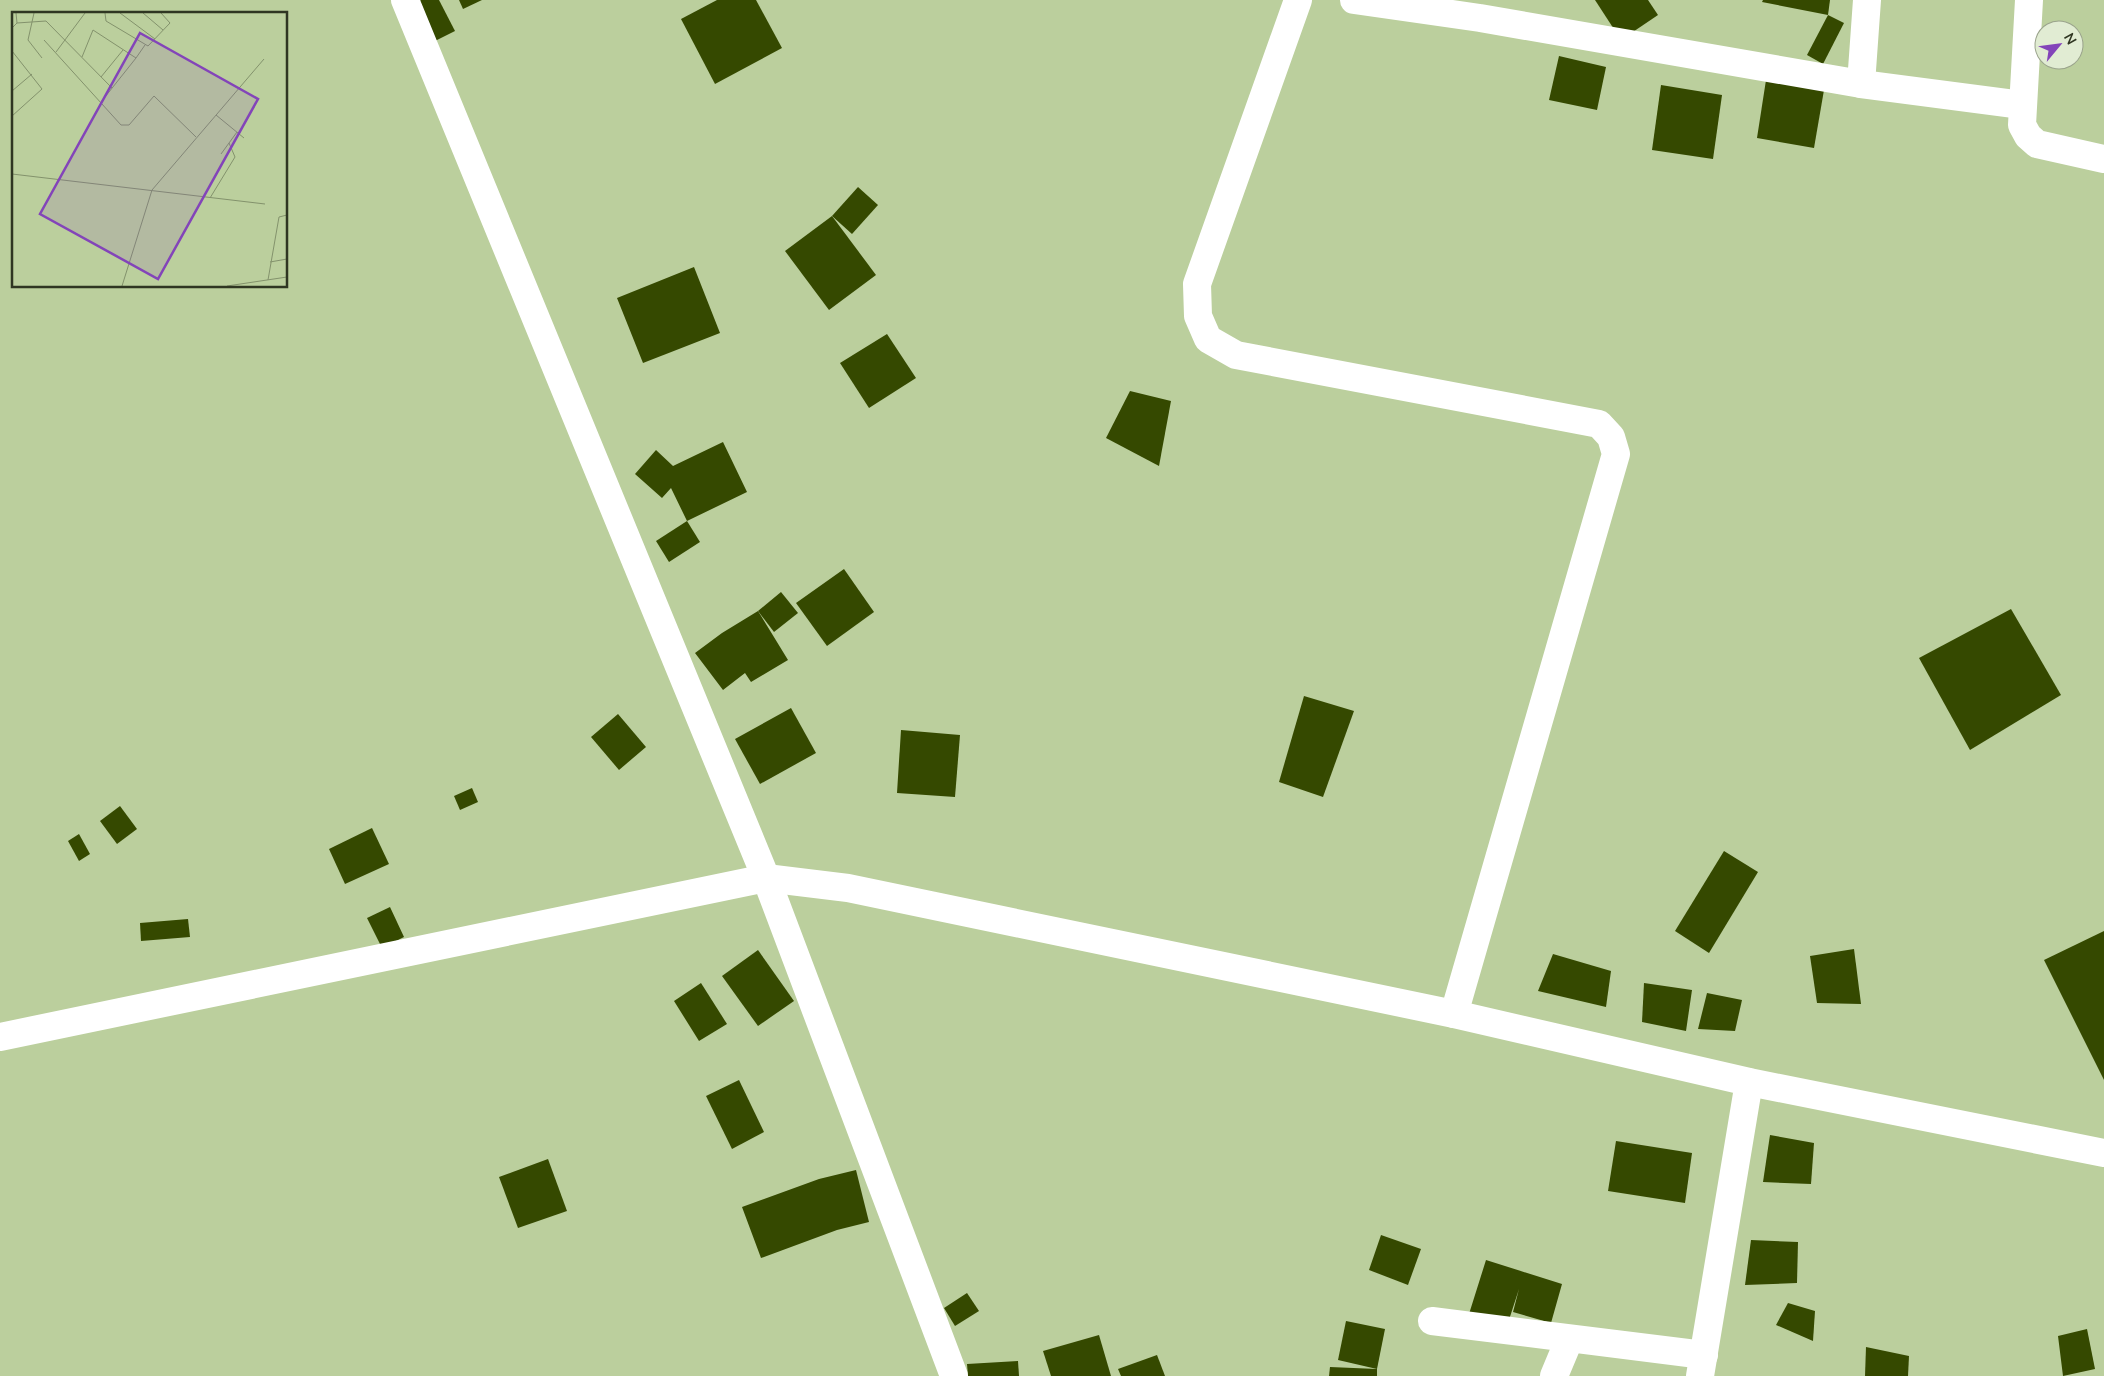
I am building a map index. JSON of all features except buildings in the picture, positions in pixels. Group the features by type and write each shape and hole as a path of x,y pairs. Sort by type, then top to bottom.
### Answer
{"street":[{"path":"405,0 766,878 954,1376"},
{"path":"1298,0 1197,284 1198,316 1208,339 1236,355 1600,424 1611,437 1616,454 1454,1014"},
{"path":"1354,0 1482,9 1861,84 2022,105"},
{"path":"1861,84 1867,0"},
{"path":"2029,0 2022,125 2028,136 2037,144 2104,159"},
{"path":"0,1037 766,878 848,888 1454,1014 1749,1082 2104,1153"},
{"path":"1432,1321 1569,1340 1702,1366 1749,1082"},
{"path":"1554,1376 1569,1340"}]}
